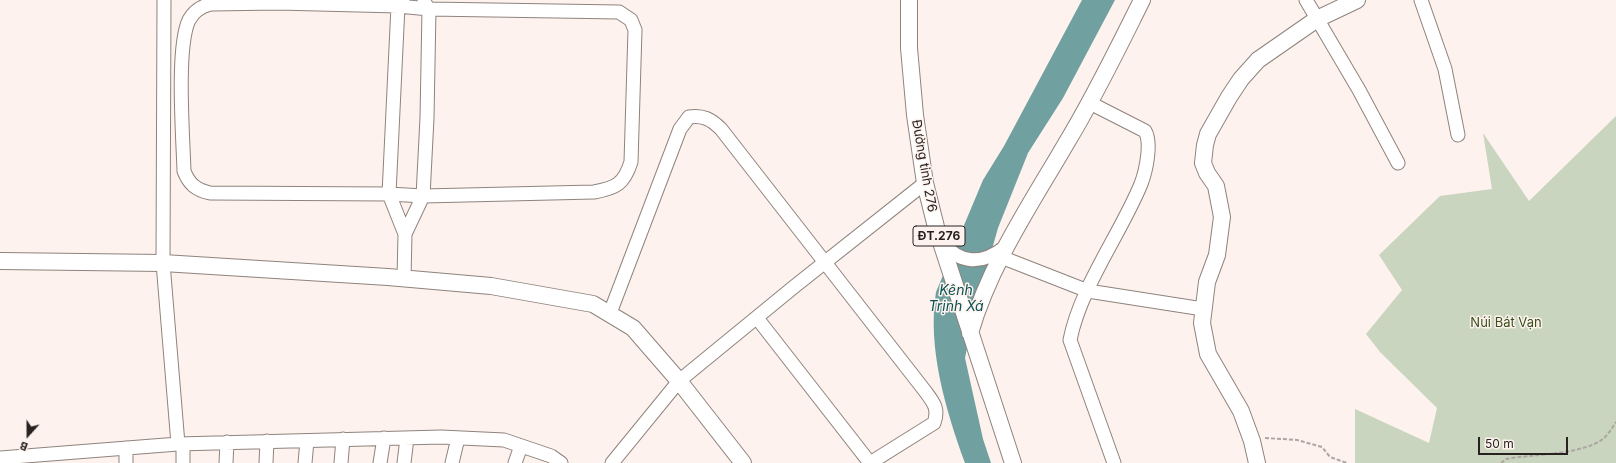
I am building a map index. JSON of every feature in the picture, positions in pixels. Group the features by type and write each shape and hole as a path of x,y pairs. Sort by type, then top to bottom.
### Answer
{"main road":[{"name":"Đường tỉnh 276","path":"909,0 910,63 915,115 925,183 940,241 1013,463"},
{"path":"970,333 982,296 1004,252 1090,103 1142,0"},
{"path":"1257,463 1252,439 1241,411 1208,354 1202,322 1208,282 1216,255 1222,217 1216,186 1207,173 1203,163 1205,145 1208,134 1241,78 1258,60 1317,19 1357,0"},
{"path":"0,261 163,263 404,279 491,286 593,304 634,328 679,381 743,463"}],"street":[{"path":"164,0 163,263 183,463"},
{"path":"1306,0 1359,90 1398,163"},
{"path":"1421,0 1444,69 1458,135"},
{"path":"278,3 426,4 620,12 630,20 635,30 631,162 628,173 622,182 613,187 594,192 423,196 389,194 210,193 201,191 188,181 184,171 183,42 190,18 203,6 211,4 278,3"},
{"path":"400,3 389,194 405,234 404,279"},
{"path":"405,234 423,196 427,118 426,4"},
{"path":"1090,103 1145,131 1150,142 1141,183 1088,291 1072,330 1070,340 1114,463"},
{"path":"610,313 680,129 689,117 700,116 712,120 721,129 936,406 937,415 934,423 870,463 757,318"},
{"path":"612,463 679,381 925,183"},
{"path":"940,241 951,251 974,261 1004,252 1088,291 1203,309"},
{"path":"380,463 384,438"},
{"path":"0,458 37,459 126,448 180,444 384,438 458,438 504,440 551,456 560,463"},
{"path":"404,463 407,438"},
{"path":"452,463 458,438"},
{"path":"305,463 307,440"},
{"path":"341,463 343,440"},
{"path":"266,463 267,441"},
{"path":"226,463 227,442"},
{"path":"515,463 521,446"},
{"path":"126,448 126,463"}],"path":[{"path":"1501,463 1506,459 1561,452 1595,444 1604,438 1616,422"},
{"path":"1252,439 1270,438 1297,440 1322,447 1330,457 1347,463"}],"green space":[{"name":"Núi Bát Vạn","path":"1616,116 1616,463 1355,463 1355,409 1429,443 1437,408 1380,352 1366,334 1402,290 1379,255 1440,196 1492,189 1483,133 1529,201"}],"water":[{"name":"Kênh Trịnh Xá","path":"1082,0 1115,0 1063,98 1028,153 998,228 975,309 965,358 983,439 991,463 965,463 945,401 936,357 934,313 936,292 983,180 1004,146"}]}
